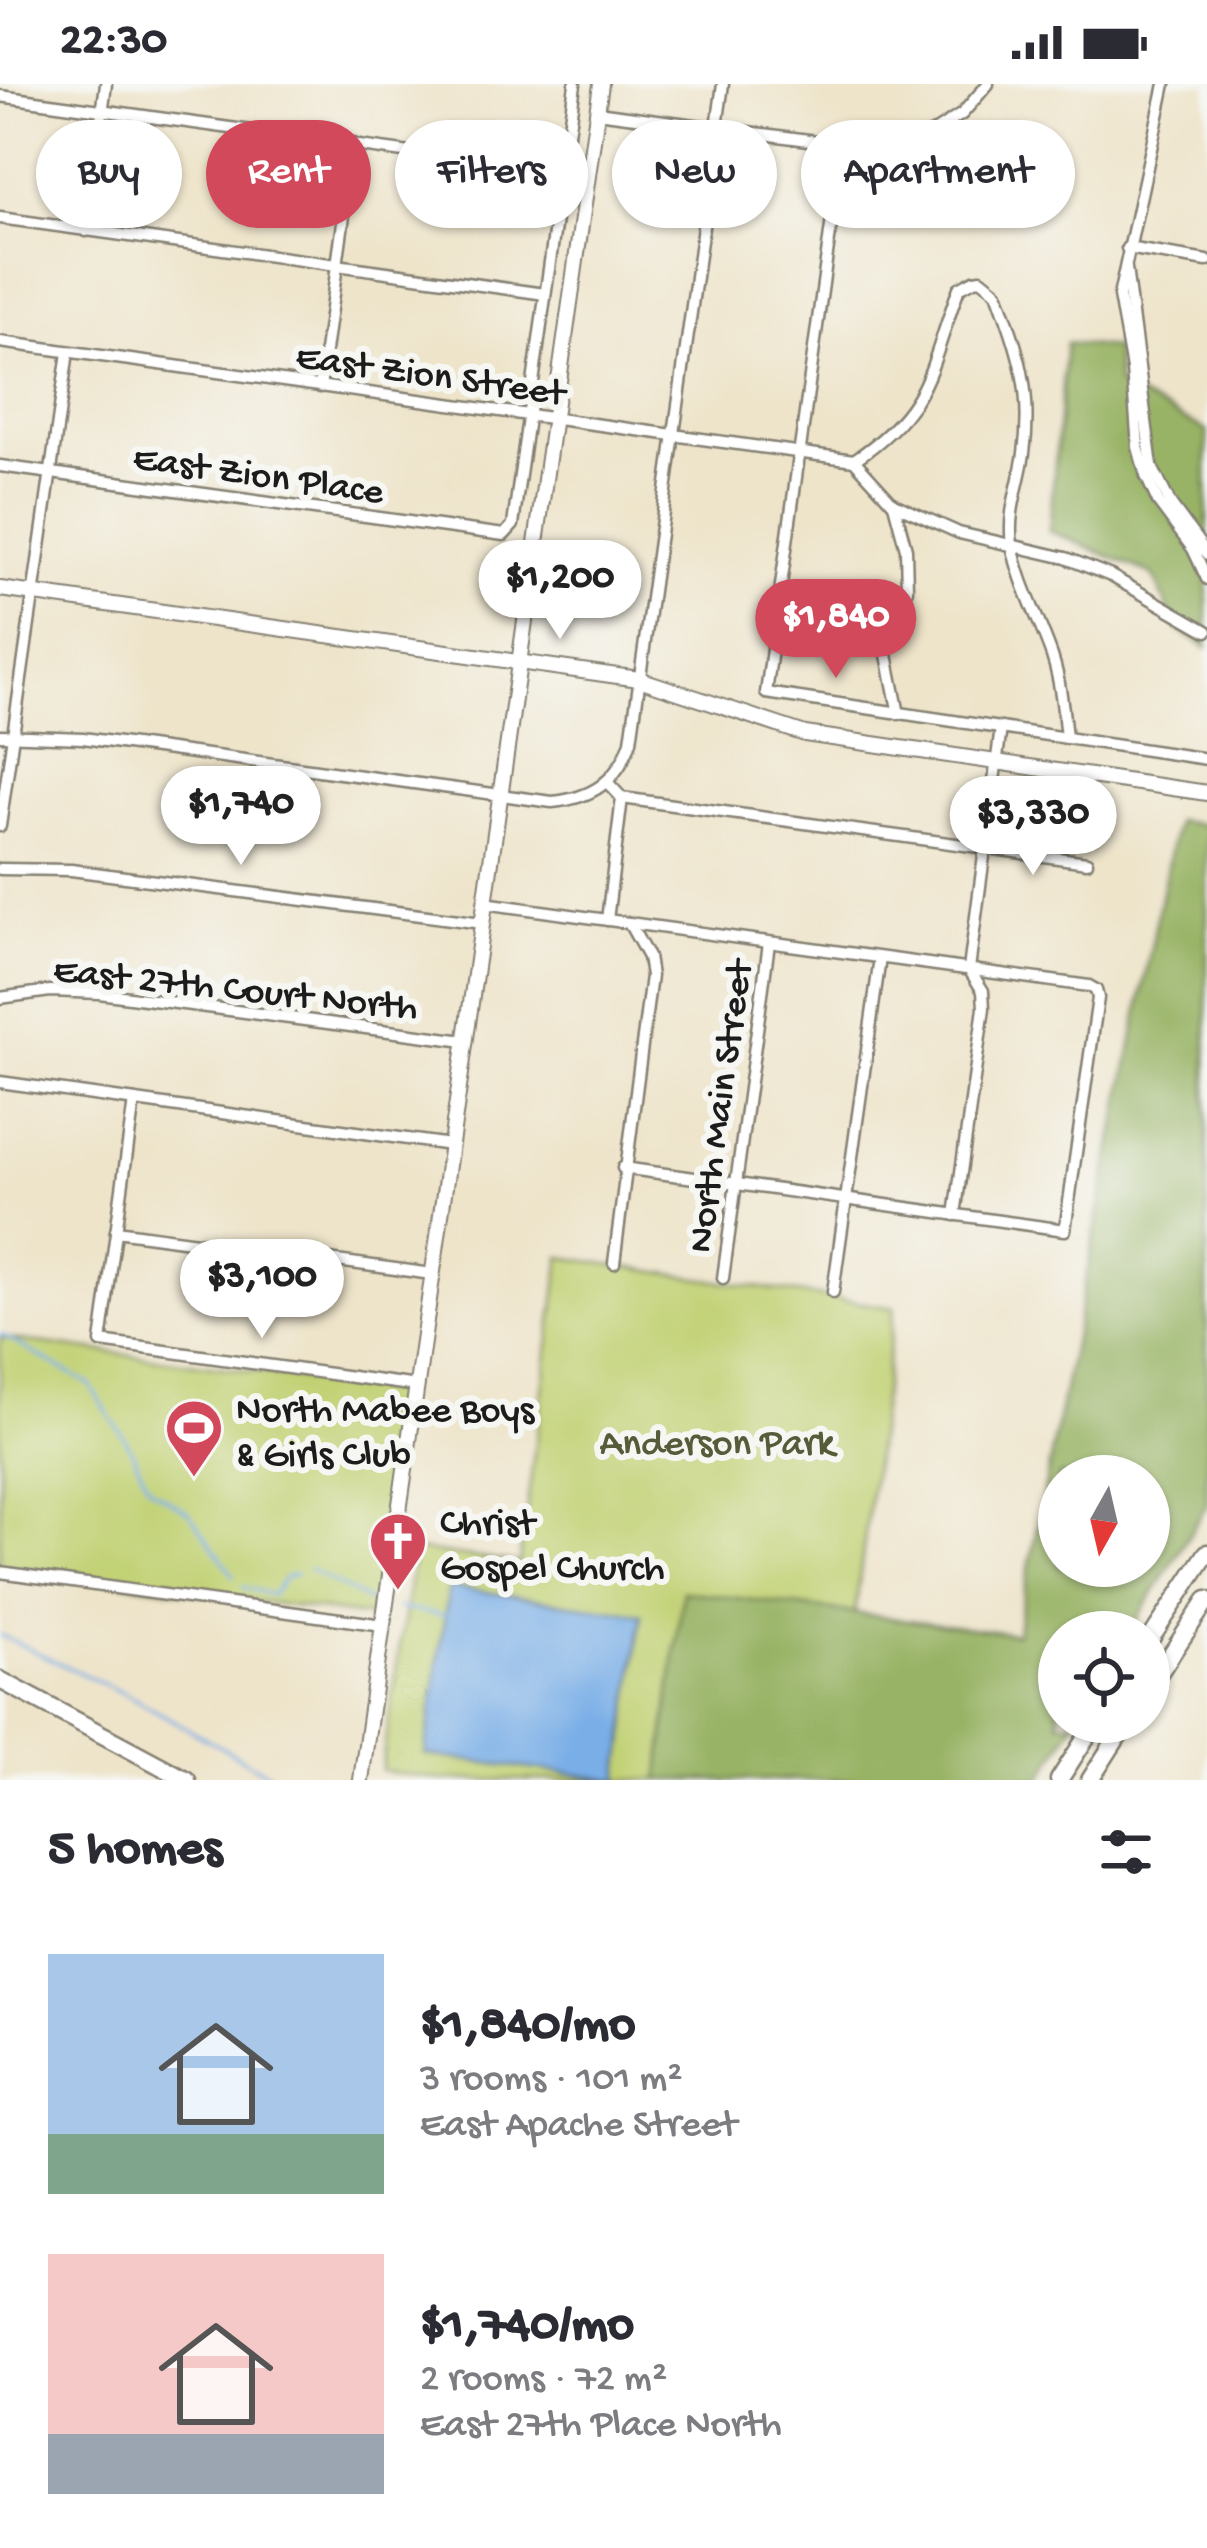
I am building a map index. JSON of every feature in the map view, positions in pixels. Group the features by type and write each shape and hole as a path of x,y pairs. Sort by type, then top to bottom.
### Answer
{"highway":[{"path":"1169,1611 1207,1553"},
{"path":"1170,1656 1207,1600"},
{"path":"0,1680 188,1780"},
{"path":"0,1690 95,1730"},
{"path":"1059,1780 1083,1743"},
{"path":"1090,1780 1114,1743"}],"main road":[{"path":"361,1780 601,84"},
{"path":"0,589 639,680 806,734 1207,793"}],"street":[{"path":"86,231 106,84"},
{"path":"569,120 574,84"},
{"path":"717,120 723,84"},
{"path":"953,120 988,84"},
{"path":"1165,84 1119,296 1132,369 1138,447 1158,502 1193,549 1207,579"},
{"path":"0,96 206,124"},
{"path":"597,112 653,120"},
{"path":"0,218 545,294"},
{"path":"320,387 342,228"},
{"path":"528,415 554,228"},
{"path":"0,734 83,738 552,802 588,795 608,783 632,740 702,228"},
{"path":"830,228 766,693 1207,759"},
{"path":"1127,248 1207,261"},
{"path":"1125,264 1152,466 1171,505 1207,554"},
{"path":"1066,738 1054,662 1012,546 1010,524 1028,400 1022,360 997,292 981,279 958,288 930,377 902,422 854,460 894,504 959,532 1012,546 1066,558 1111,576 1207,631"},
{"name":"East Zion Street","path":"0,342 854,460"},
{"path":"0,826 68,352"},
{"name":"East Zion Place","path":"0,466 500,536 509,531 528,415"},
{"path":"894,504 908,567 901,613 886,655 899,714"},
{"path":"955,1216 984,1008 983,992 969,969 1001,728"},
{"path":"608,783 622,797 1087,862"},
{"path":"607,920 622,797"},
{"path":"0,869 70,870 482,923"},
{"path":"484,904 1096,990 1066,1230 623,1168"},
{"path":"614,1263 651,976 648,957 629,923"},
{"name":"North Main Street","path":"723,1278 769,943"},
{"path":"833,1292 880,958"},
{"name":"East 27th Court North","path":"0,998 50,991 99,993 465,1041"},
{"path":"0,1082 450,1145"},
{"path":"134,1101 101,1342 417,1386"},
{"path":"116,1231 432,1274"},
{"path":"0,1572 383,1624"}],"green space":[{"path":"1066,343 1115,348 1118,386 1207,431 1207,648 1177,629 1153,575 1049,531"},
{"path":"1176,821 1207,825 1207,1505 1170,1566 1170,1455 1051,1455"},
{"name":"Anderson Park","path":"561,1257 894,1308 855,1613 683,1592 659,1780 443,1780 381,1771 414,1550 519,1563"},
{"name":"North Mabee Boys & Girls Club","path":"0,1338 399,1391 372,1617 0,1566"},
{"path":"1038,1522 1038,1587 1157,1587 1143,1611 1038,1611 1038,1743 1062,1743 1040,1780 659,1780 683,1591 1016,1634"}],"water":[{"path":"449,1587 642,1614 619,1780 425,1755"}],"waterway":[{"path":"0,1334 89,1384 128,1443 149,1487 189,1513 234,1576"},
{"path":"308,1569 374,1604"},
{"path":"243,1587 272,1595 285,1577 296,1574"},
{"path":"398,1608 444,1616"},
{"path":"0,1635 135,1699 280,1780"}],"place":[{"name":"North Mabee Boys & Girls Club","path":"194,1479"},
{"name":"Christ Gospel Church","path":"398,1592"}]}
